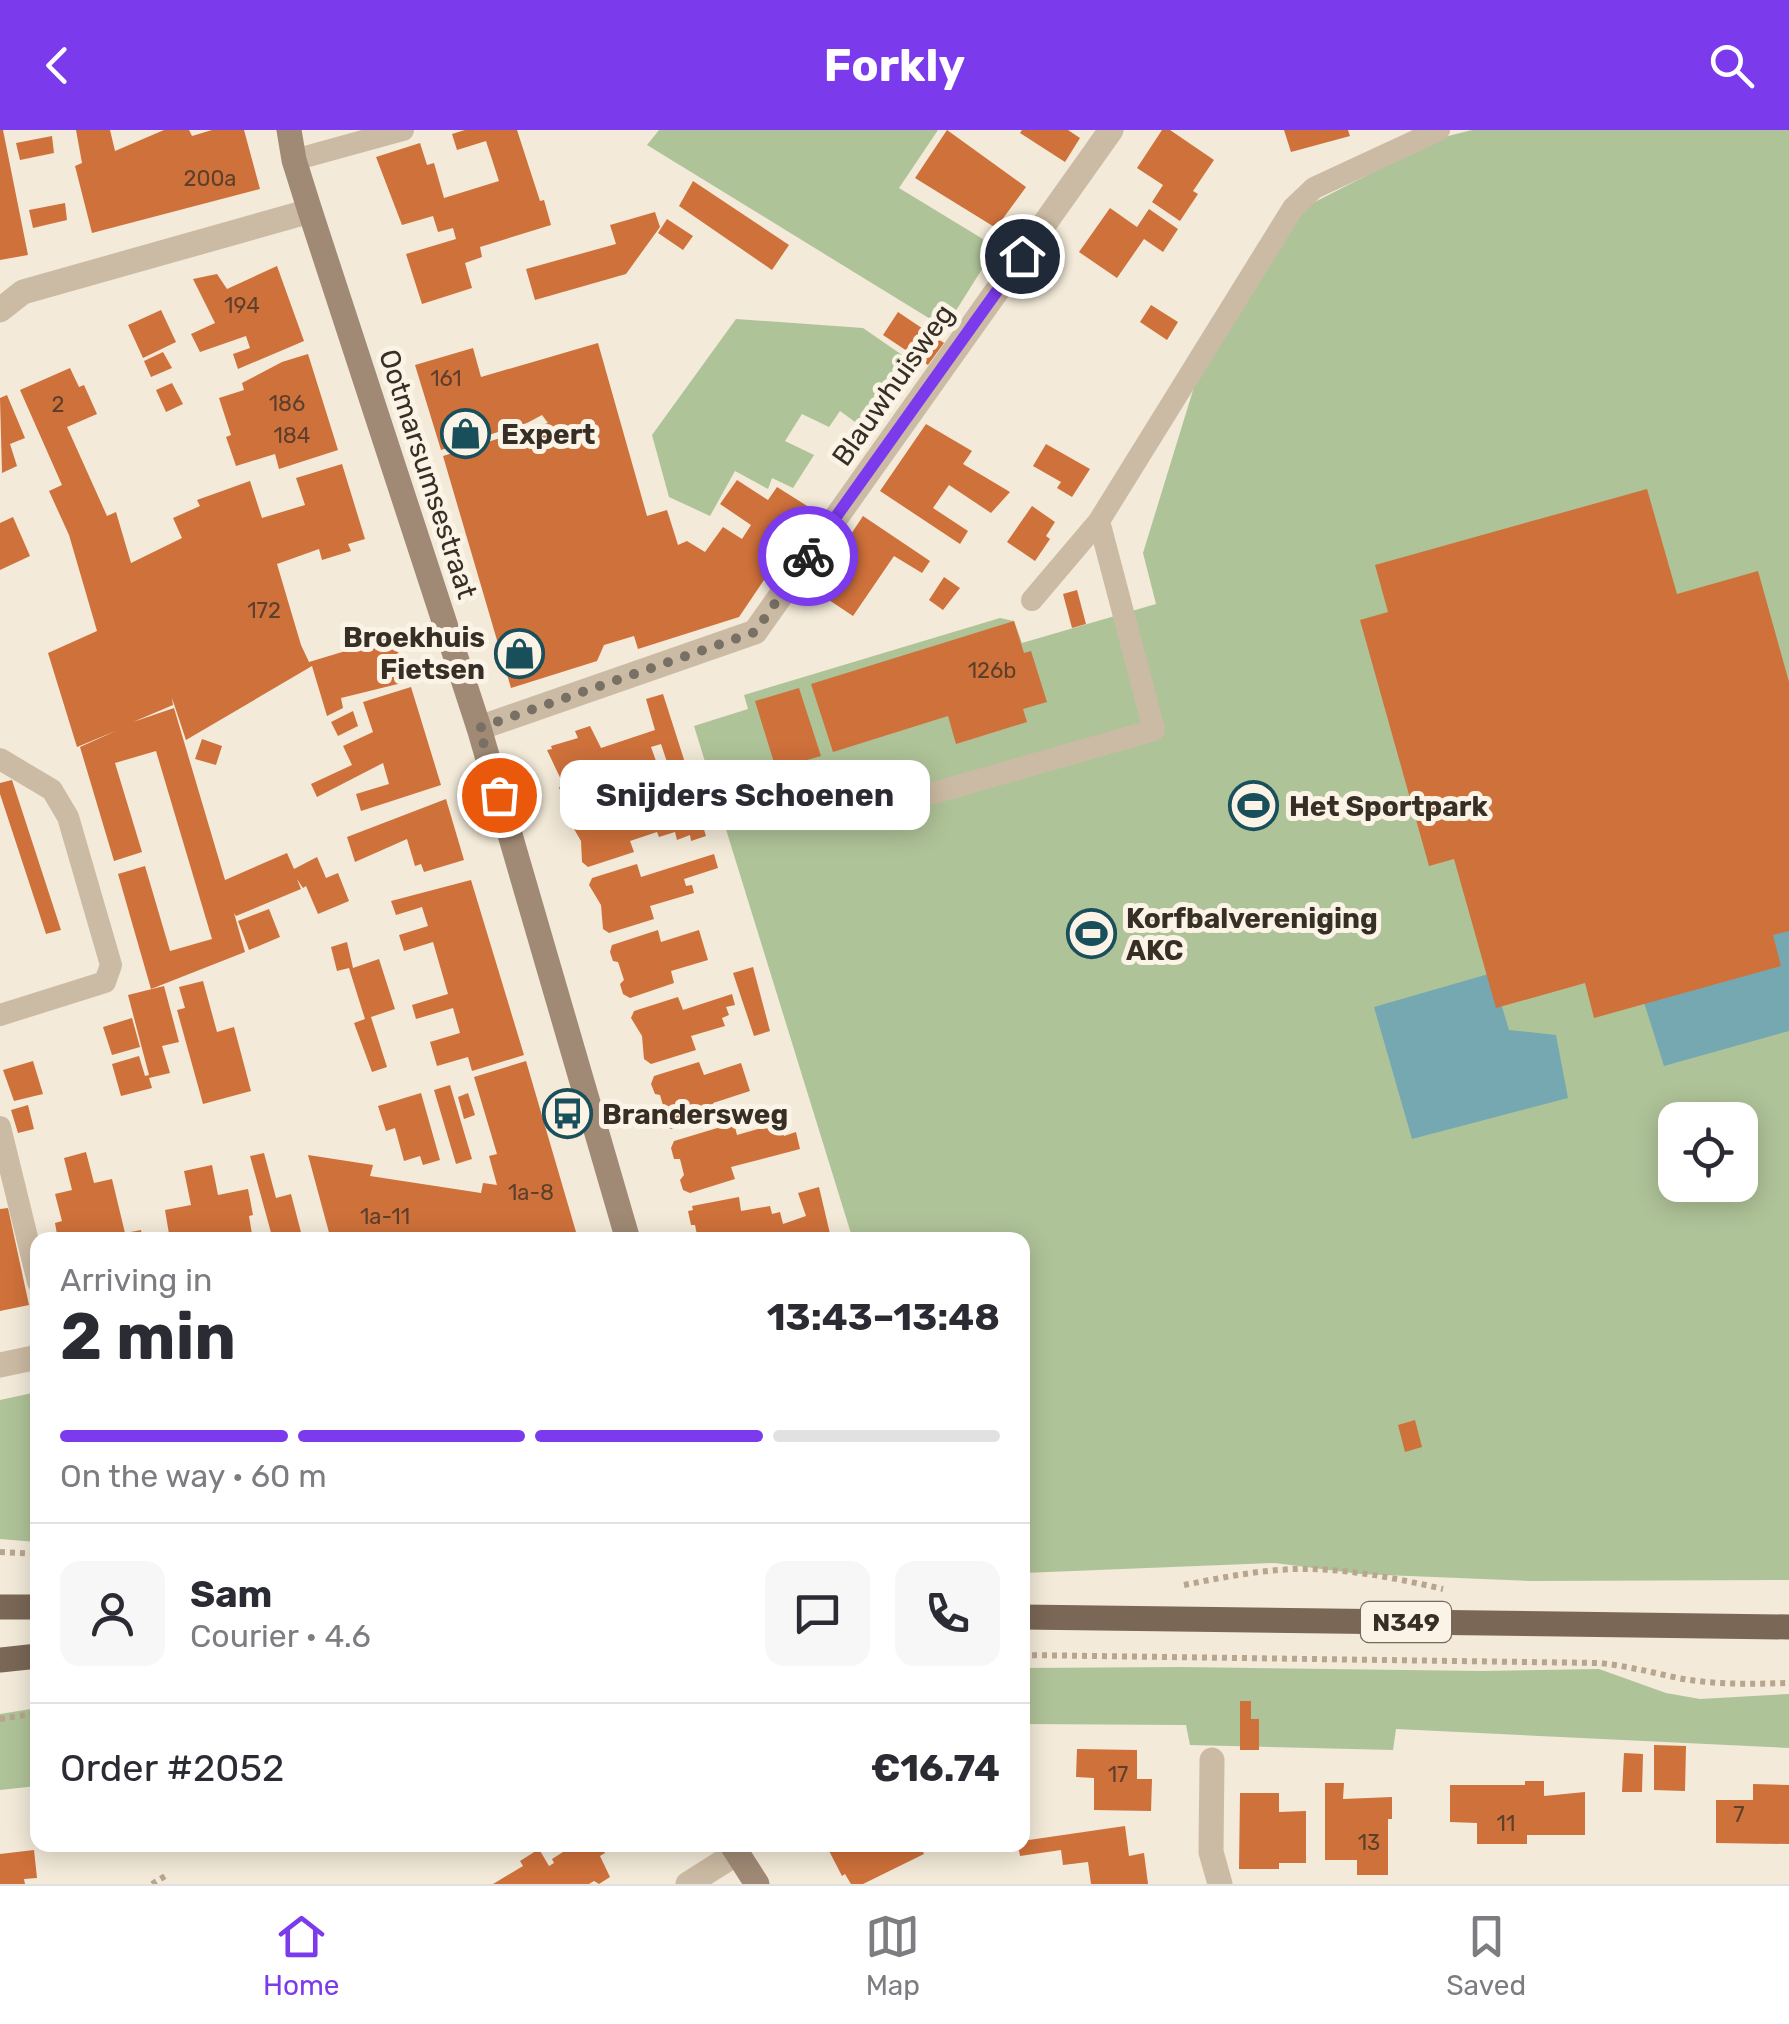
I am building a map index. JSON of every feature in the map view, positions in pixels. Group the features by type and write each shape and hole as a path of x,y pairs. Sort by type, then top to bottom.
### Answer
{"main road":[{"path":"0,1606 30,1607"},
{"name":"N349","path":"1030,1617 1789,1627"},
{"path":"0,1660 30,1657"}],"street":[{"name":"Ootmarsumsestraat","path":"288,130 310,211 479,728 626,1232"},
{"name":"Blauwhuisweg","path":"479,728 755,632 1111,130"},
{"path":"0,310 23,292 310,211"},
{"path":"0,1365 30,1359"},
{"path":"1212,1760 1211,1852 1220,1884"},
{"path":"688,1884 723,1852"},
{"path":"733,1852 757,1884"}],"lane":[{"path":"294,160 403,130"},
{"path":"1032,600 1099,521 1293,208 1314,188 1439,130"},
{"path":"902,802 1154,730 1099,521"},
{"path":"0,759 52,790 68,817 111,965 104,982 0,1015"},
{"path":"0,1127 30,1249"}],"path":[{"path":"0,1552 30,1554"},
{"path":"1030,1655 1600,1662 1680,1678 1789,1684"},
{"path":"0,1719 30,1714"},
{"path":"152,1884 166,1875"}],"green space":[{"path":"659,130 938,130 899,188 996,247 945,328 647,145"},
{"name":"Het Sportpark","path":"1472,130 1789,130 1789,1580 1530,1581 1360,1574 1275,1563 1030,1573 1030,1232 851,1232 694,726 748,709 744,695 1000,618 1014,621 1022,643 1156,604 1143,553 1202,361 1301,209 1440,138"},
{"path":"736,319 863,328 921,368 866,430 840,411 829,427 802,414 785,441 814,455 793,488 772,478 768,489 735,471 710,516 669,497 652,435"},
{"path":"30,1394 30,1541 0,1539 0,1400"},
{"path":"1030,1668 1599,1669 1666,1693 1700,1699 1789,1694 1789,1748 1396,1729 1393,1750 1190,1745 1186,1725 1030,1724"},
{"path":"30,1709 30,1787 0,1790 0,1714"}],"water":[{"path":"1789,900 1789,1031 1664,1066 1627,948"},
{"path":"1492,973 1509,1030 1556,1035 1568,1098 1412,1139 1374,1007"}],"building":[{"path":"0,130 28,255 0,260"},
{"path":"76,130 110,130 115,151 164,130 189,130 192,136 212,130 244,130 260,189 92,233 75,166 82,163"},
{"path":"465,130 517,130 551,225 480,247 482,257 465,263 472,288 422,304 406,254 456,239 453,228 438,232 433,216 402,225 376,157 420,143 427,165 434,163 444,198 499,181 486,141 457,150 452,134"},
{"path":"947,130 1026,187 996,228 915,178"},
{"path":"1068,130 1080,138 1065,162 1020,133"},
{"path":"1162,130 1170,130 1214,160 1193,191 1198,194 1180,221 1152,202 1163,185 1137,168"},
{"path":"1284,130 1348,130 1350,136 1291,152"},
{"path":"52,136 54,153 20,160 16,143"},
{"path":"693,181 789,245 772,270 679,206"},
{"path":"65,203 67,220 33,228 29,210"},
{"path":"1110,208 1137,227 1149,209 1178,229 1163,252 1144,239 1117,278 1079,252"},
{"path":"655,212 660,227 626,274 535,300 526,269 616,244 610,225"},
{"path":"667,219 693,236 683,250 658,233"},
{"path":"277,266 304,341 238,369 233,354 250,348 246,336 200,352 191,334 215,323 193,279 217,274 227,289"},
{"path":"1151,305 1178,322 1167,340 1140,322"},
{"path":"161,310 176,342 143,358 128,325"},
{"path":"898,312 944,343 928,365 883,335"},
{"path":"598,343 647,516 667,510 678,545 687,541 705,552 723,527 742,539 751,525 720,504 737,480 768,500 777,487 812,509 739,617 638,649 634,636 604,645 597,661 511,688 443,456 548,423 542,415 441,450 415,365 473,348 481,377"},
{"path":"163,352 172,368 151,377 144,361"},
{"path":"308,354 338,450 279,469 275,454 236,466 219,398 244,390 242,383 282,362"},
{"path":"70,368 79,387 84,385 97,414 67,427 107,516 116,512 131,563 182,538 173,518 200,506 197,500 250,481 262,518 305,505 296,478 342,464 365,539 348,544 351,551 322,560 319,549 277,564 301,645 309,662 392,637 410,681 341,698 343,708 327,716 312,666 186,740 172,698 173,705 133,722 174,708 225,880 287,853 294,869 317,857 326,878 338,873 349,901 318,914 306,886 303,888 297,879 301,889 236,916 234,913 245,952 151,989 118,874 145,866 170,951 212,939 156,751 115,763 142,852 114,861 80,747 118,730 77,747 48,653 97,631 69,535 49,491 62,485 20,390"},
{"path":"172,383 183,404 166,412 156,390"},
{"path":"7,395 25,438 10,444 17,466 2,473 0,398"},
{"path":"926,424 972,451 963,464 1010,492 991,513 949,485 933,508 968,531 960,544 880,491"},
{"path":"1046,444 1090,469 1072,497 1057,488 1061,482 1033,466"},
{"path":"1647,489 1677,594 1758,571 1789,682 1789,931 1773,935 1781,966 1594,1018 1585,983 1496,1008 1454,859 1429,866 1360,620 1388,612 1375,565"},
{"path":"1032,506 1055,522 1046,536 1050,539 1035,561 1007,542"},
{"path":"863,516 930,561 922,573 894,556 853,616 814,590"},
{"path":"13,517 30,556 0,570 0,523"},
{"path":"944,577 960,588 943,610 929,600"},
{"path":"1077,590 1086,624 1072,628 1063,594"},
{"path":"1014,621 1024,653 1031,651 1047,702 1023,709 1027,722 956,744 948,716 833,752 811,684"},
{"path":"411,687 441,785 361,811 356,794 389,784 383,763 317,797 311,784 352,765 343,746 373,732 363,702"},
{"path":"799,688 821,756 776,769 755,701"},
{"path":"663,694 688,772 672,777 661,744 651,747 656,761 609,776 613,790 570,805 564,802 559,787 564,786 547,750 578,738 575,731 590,726 601,748 655,730 646,699"},
{"path":"353,711 358,726 338,736 331,722"},
{"path":"202,739 222,746 216,765 195,759"},
{"path":"12,780 61,930 46,934 0,794 0,783"},
{"path":"692,792 706,836 691,841 690,835 677,840 675,832 659,837 657,832 630,841 634,852 588,867 582,862 581,841 570,822 573,815 617,800 620,810 658,797 663,814 677,810 673,798"},
{"path":"446,799 464,860 424,872 421,864 415,866 407,839 355,862 347,837"},
{"path":"714,854 718,868 684,879 686,886 692,885 694,893 650,906 654,919 609,933 603,929 601,905 589,885 592,878 637,864 641,877"},
{"path":"471,880 524,1055 472,1071 468,1057 437,1066 430,1042 460,1033 453,1008 416,1019 412,1005 448,994 433,942 404,951 399,935 428,926 422,907 396,915 391,901"},
{"path":"269,909 280,937 249,950 238,921"},
{"path":"658,930 661,942 699,930 708,960 671,971 674,983 630,998 623,994 620,984 624,980 618,962 613,961 612,945"},
{"path":"347,942 353,968 379,959 395,1009 371,1017 387,1067 372,1072 354,1023 365,1019 349,968 337,971 331,947"},
{"path":"753,967 770,1031 754,1036 733,973"},
{"path":"203,981 217,1032 234,1027 251,1091 203,1104 177,1010 185,1008 179,987"},
{"path":"164,986 179,1042 162,1046 170,1073 149,1078 152,1088 121,1096 112,1064 139,1056 145,1076 149,1075 128,995"},
{"path":"732,994 735,1005 726,1007 729,1015 722,1018 725,1026 691,1036 696,1050 651,1064 644,1059 642,1036 631,1018 634,1011 678,997 683,1010"},
{"path":"132,1018 140,1047 112,1055 103,1027"},
{"path":"33,1061 43,1094 14,1101 3,1070"},
{"path":"526,1061 576,1232 329,1232 308,1155 373,1165 370,1176 481,1193 483,1183 497,1185 489,1156 497,1154 474,1077"},
{"path":"699,1062 704,1075 741,1063 750,1091 713,1103 716,1115 671,1129 664,1125 660,1095 655,1094 651,1084 654,1076"},
{"path":"450,1085 472,1159 456,1164 434,1090"},
{"path":"421,1093 440,1160 423,1165 420,1156 404,1161 395,1128 386,1131 378,1106"},
{"path":"468,1093 475,1115 464,1119 458,1097"},
{"path":"28,1105 34,1129 18,1133 11,1110"},
{"path":"734,1123 737,1135 779,1123 784,1136 796,1132 800,1149 731,1167 735,1179 690,1193 683,1190 680,1159 674,1159 671,1148 674,1141"},
{"path":"86,1152 94,1183 112,1179 125,1232 57,1232 55,1223 62,1221 55,1194 72,1190 64,1158"},
{"path":"264,1153 276,1198 291,1194 301,1232 271,1232 250,1156"},
{"path":"212,1165 218,1195 248,1189 252,1232 169,1232 165,1210 191,1205 184,1171"},
{"path":"819,1187 830,1232 696,1232 695,1225 691,1225 688,1211 693,1210 692,1206 739,1197 741,1211 770,1206 772,1214 780,1212 783,1224 806,1216 798,1193"},
{"path":"8,1208 29,1305 0,1311 0,1209"},
{"path":"1415,1420 1422,1447 1405,1452 1398,1425"},
{"path":"1240,1701 1251,1701 1251,1719 1259,1719 1259,1750 1240,1750"},
{"path":"1654,1745 1686,1746 1685,1791 1654,1790"},
{"path":"1077,1749 1137,1750 1137,1779 1152,1779 1151,1811 1094,1810 1094,1778 1076,1777"},
{"path":"1624,1753 1643,1754 1642,1792 1622,1792"},
{"path":"1525,1781 1544,1781 1544,1796 1585,1792 1585,1835 1527,1835 1527,1844 1477,1844 1477,1823 1450,1822 1450,1785 1525,1785"},
{"path":"1325,1783 1344,1783 1343,1799 1392,1797 1388,1875 1357,1875 1357,1860 1325,1860"},
{"path":"1753,1784 1789,1785 1789,1844 1716,1843 1716,1800 1753,1800"},
{"path":"1240,1793 1279,1793 1279,1812 1306,1811 1306,1863 1279,1863 1279,1869 1239,1869"},
{"path":"1125,1826 1129,1856 1144,1853 1148,1884 1091,1884 1088,1862 1063,1865 1061,1850 1020,1856 1019,1852 1030,1852 1030,1840"},
{"path":"34,1852 37,1878 24,1879 25,1884 0,1884 0,1854"},
{"path":"534,1852 541,1852 549,1866 554,1863 552,1859 563,1852 604,1852 600,1856 610,1877 599,1884 493,1884 523,1866 520,1861"},
{"path":"830,1852 924,1854 863,1884 851,1884 845,1874 842,1876"}],"way so far":[{"path":"499,795 479,728 755,632 808,556"}],"place":[{"name":"Expert","path":"466,434"},
{"name":"Broekhuis Fietsen","path":"520,653"},
{"name":"Snijders Schoenen","path":"499,795"},
{"name":"Het Sportpark","path":"1254,806"},
{"name":"Korfbalvereniging AKC","path":"1091,934"},
{"name":"Brandersweg","path":"567,1114"}],"route":[{"path":"808,556 1022,256"}]}
